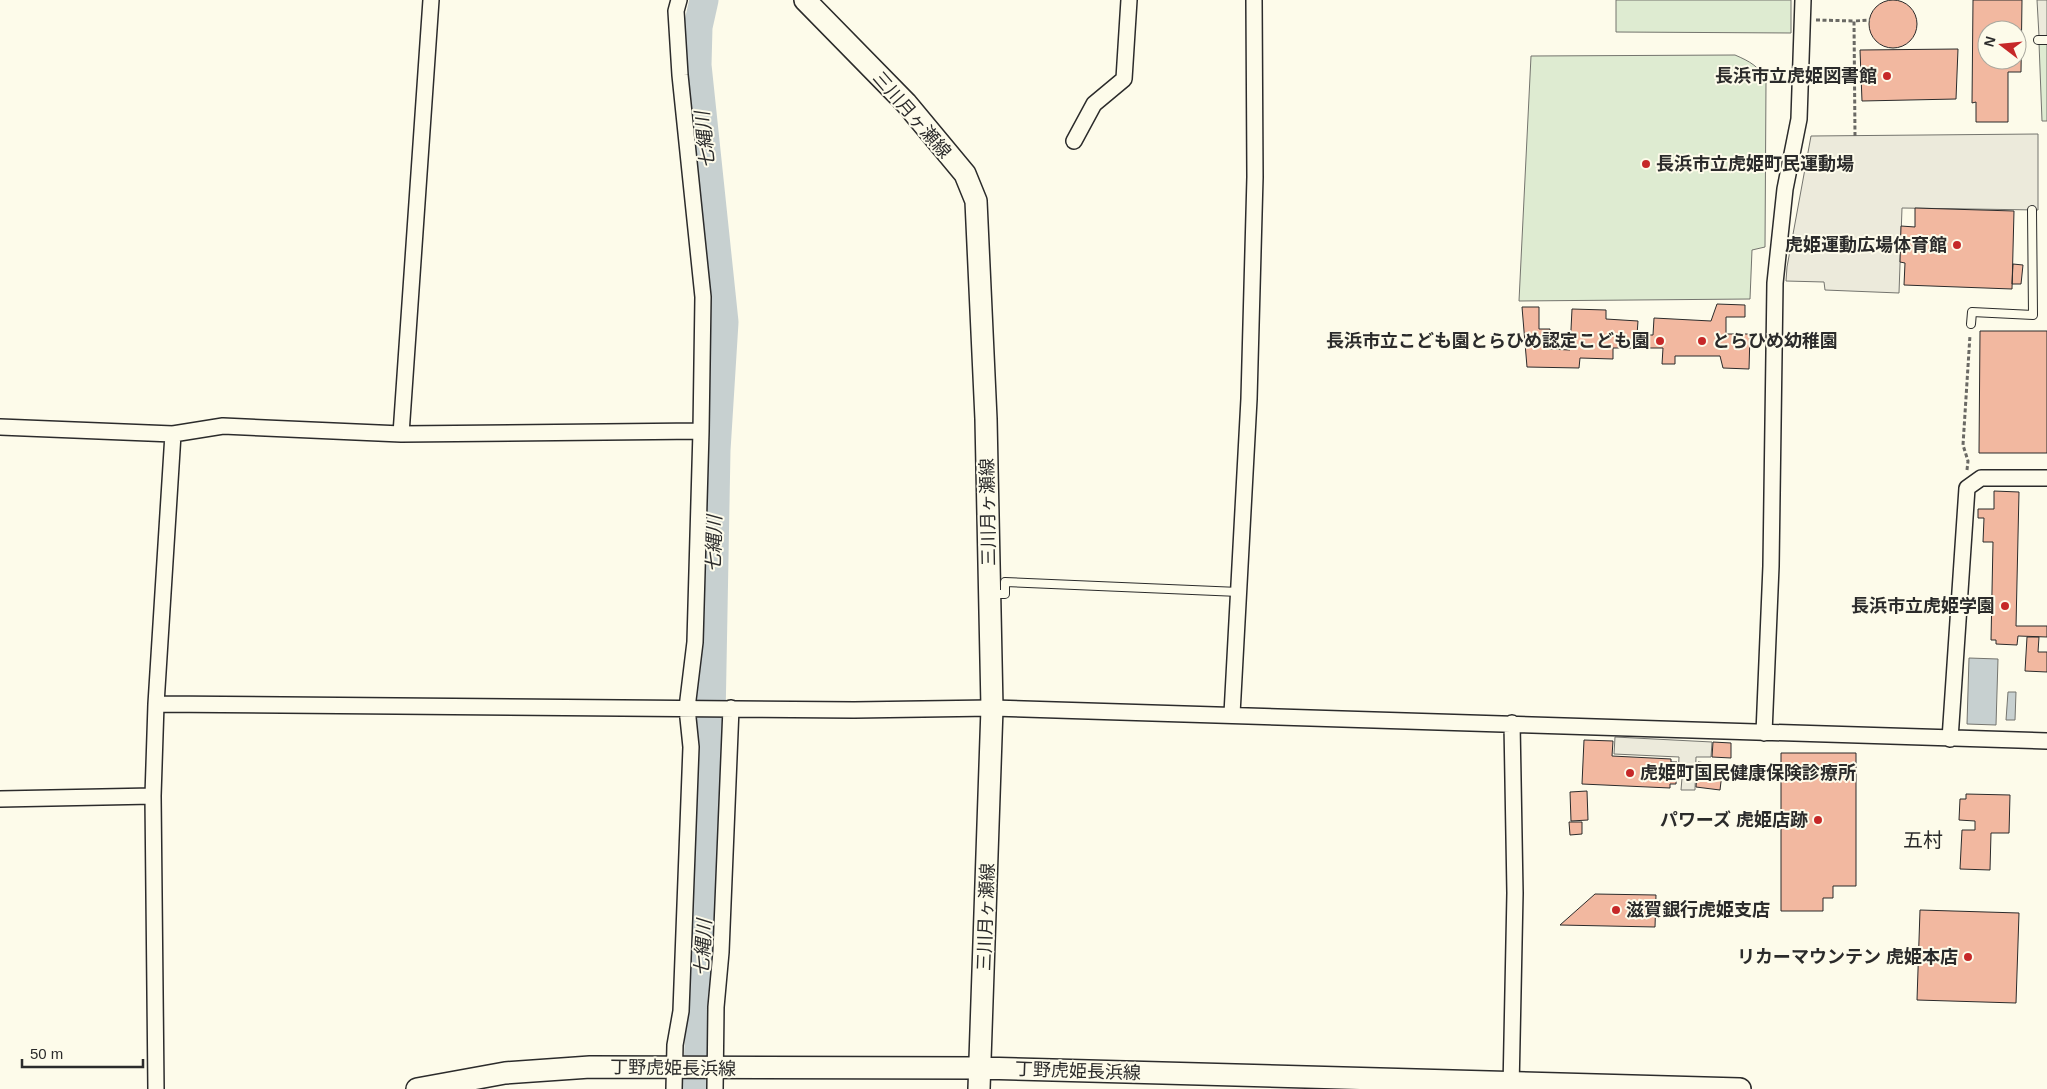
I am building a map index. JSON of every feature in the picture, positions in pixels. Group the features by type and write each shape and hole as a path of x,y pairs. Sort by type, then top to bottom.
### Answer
{"main road":[{"name":"三川月ヶ瀬線","path":"805,0 906,103 965,174 976,201 986,419 992,708 980,1079"},
{"name":"丁野虎姫長浜線","path":"417,1089 506,1073 590,1067 677,1068 715,1075 1740,1089"}],"street":[{"path":"401,434 431,0"},
{"path":"674,1089 677,1068 675,1045 681,1011 691,748 688,708 695,642 703,297 680,75 676,11 679,0"},
{"path":"1074,141 1094,104 1124,79 1129,0"},
{"path":"1232,714 1251,331 1255,177 1254,0"},
{"path":"1764,733 1771,566 1775,283 1787,232 1785,189 1802,145 1799,119 1803,0"},
{"path":"0,427 173,434 223,426 401,434 701,431"},
{"path":"156,1089 153,796 156,704 173,434"},
{"path":"1950,739 1966,488 1981,478 2047,478"},
{"path":"156,704 854,710 992,708 1232,714 2047,741"},
{"path":"715,1075 716,1007 721,952 732,708"},
{"path":"1511,1086 1515,893 1512,723"},
{"path":"0,799 153,796"}],"lane":[{"path":"2038,40 2047,40"},
{"path":"1971,324 1972,312 2034,315 2032,210"},
{"path":"990,594 1005,594 1005,582 1239,592"}],"path":[{"path":"1803,20 1870,20"},
{"path":"1854,21 1855,136"},
{"path":"1966,488 1968,461 1963,445 1971,324"}],"green space":[{"path":"1616,0 1791,0 1791,33 1616,32"},
{"path":"2039,43 2047,43 2047,121 2042,121"},
{"name":"長浜市立虎姫町民運動場","path":"1735,55 1754,65 1761,72 1766,82 1765,247 1752,250 1750,299 1519,301 1531,56"}],"shaded area":[{"path":"2037,0 2047,0 2047,36 2039,36"},
{"path":"2038,134 2038,210 1902,208 1899,293 1825,290 1824,282 1786,281 1811,136"},
{"path":"1969,658 1998,659 1996,725 1967,724"},
{"path":"2008,692 2016,692 2015,720 2006,720"},
{"path":"1615,737 1712,742 1711,757 1696,757 1695,790 1681,790 1682,778 1678,777 1679,757 1614,754"}],"building":[{"path":"1893,0 1902,2 1910,7 1915,15 1917,24 1915,33 1910,41 1902,46 1893,48 1884,46 1876,41 1871,33 1869,24 1871,15 1876,7 1884,2"},
{"path":"1973,0 2022,0 2022,20 1977,20 1977,70 2021,70 2021,72 2008,72 2008,122 1976,122 1976,102 1972,103"},
{"path":"1958,49 1956,99 1862,101 1860,50"},
{"name":"虎姫運動広場体育館","path":"1915,208 2014,211 2012,289 1904,285 1905,263 1900,262 1901,226 1915,227"},
{"path":"2013,264 2023,265 2021,284 2012,284"},
{"name":"長浜市立こども園とらひめ認定こども園","path":"1717,304 1745,305 1745,317 1726,317 1726,334 1750,334 1749,369 1723,368 1720,356 1675,356 1675,364 1662,364 1663,348 1613,348 1613,359 1580,358 1579,368 1527,367 1522,307 1539,307 1539,329 1550,329 1549,349 1570,350 1572,309 1606,310 1606,319 1638,321 1637,335 1653,335 1654,318 1711,321"},
{"path":"1980,331 2047,331 2047,453 1979,453"},
{"path":"1994,491 2019,492 2016,626 2047,626 2047,637 2018,636 2017,645 1996,644 1996,640 1991,640 1993,542 1983,542 1984,518 1978,518 1978,509 1994,509"},
{"path":"2027,637 2039,637 2038,652 2047,652 2047,672 2025,671"},
{"name":"虎姫町国民健康保険診療所","path":"1584,740 1613,741 1612,756 1671,759 1671,762 1677,762 1676,784 1670,784 1670,788 1582,784"},
{"path":"1713,742 1731,743 1731,758 1712,757"},
{"name":"パワーズ 虎姫店跡","path":"1781,753 1856,753 1856,886 1833,886 1833,898 1823,898 1823,911 1781,911"},
{"path":"1698,762 1723,765 1720,790 1696,787"},
{"path":"1587,791 1588,820 1571,821 1570,792"},
{"path":"1966,794 2010,795 2009,833 1991,833 1990,870 1960,869 1962,830 1975,830 1975,821 1959,820 1960,799 1966,799"},
{"path":"1569,822 1582,822 1582,834 1570,835"},
{"name":"滋賀銀行虎姫支店","path":"1595,894 1656,895 1655,927 1560,925"},
{"name":"リカーマウンテン 虎姫本店","path":"1920,910 2019,913 2016,1003 1917,1000"}],"waterway":[{"name":"七縄川","path":"697,1089 709,827 716,450 724,322 697,65 698,27 704,0"}],"place":[{"name":"長浜市立虎姫図書館","path":"1887,76"},
{"name":"長浜市立虎姫町民運動場","path":"1646,164"},
{"name":"虎姫運動広場体育館","path":"1957,245"},
{"name":"長浜市立こども園とらひめ認定こども園","path":"1660,341"},
{"name":"とらひめ幼稚園","path":"1702,341"},
{"name":"長浜市立虎姫学園","path":"2005,606"},
{"name":"虎姫町国民健康保険診療所","path":"1630,773"},
{"name":"パワーズ 虎姫店跡","path":"1818,820"},
{"name":"滋賀銀行虎姫支店","path":"1616,910"},
{"name":"リカーマウンテン 虎姫本店","path":"1968,957"}],"district":[{"name":"五村","path":"1923,840"}]}
